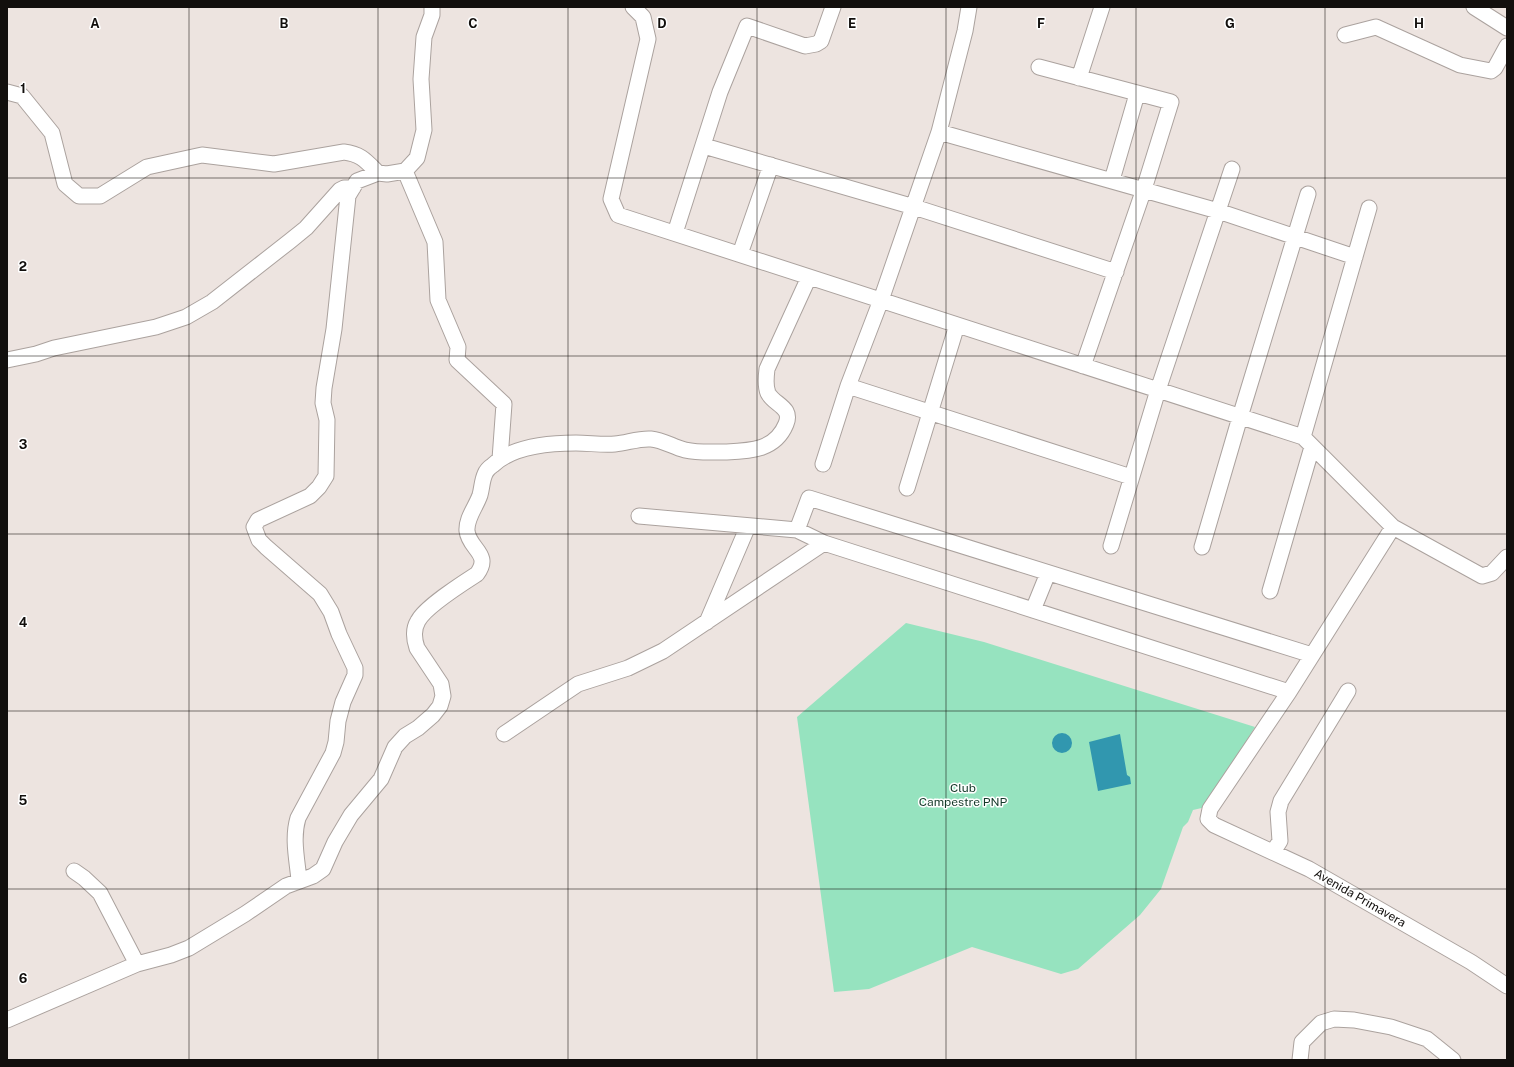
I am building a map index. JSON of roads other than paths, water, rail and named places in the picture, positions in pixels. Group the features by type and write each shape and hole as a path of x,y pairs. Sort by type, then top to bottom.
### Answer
{"street":[{"path":"299,880 295,836 296,824 333,753 336,742 338,721 343,702 355,675 355,668 339,634 331,612 320,594 259,540 254,527 258,520 310,496 319,487 326,476 327,420 323,403 324,388 334,329 348,196 356,181 378,173 387,174 405,170 417,158 424,130 421,79 423,44 432,15 432,7"},
{"path":"633,7 643,17 648,39 611,199 618,215 1240,417 1307,442 1393,527 1482,576 1492,573 1507,558"},
{"path":"675,233 720,92 747,26 800,45 810,45 821,41 833,7"},
{"path":"823,464 848,386 881,300 939,132 970,7"},
{"path":"1079,78 1102,7"},
{"path":"1474,7 1507,28"},
{"path":"1345,35 1376,27 1460,65 1491,71 1495,68 1507,46"},
{"path":"1039,68 1171,102 1144,189 1083,366"},
{"path":"7,92 22,96 52,133 65,184 79,196 100,196 147,167 202,155 274,164 344,152 354,153 363,158 378,173"},
{"path":"1112,180 1137,94"},
{"path":"939,132 1218,211 1355,257"},
{"path":"704,146 914,206 1116,272"},
{"path":"740,254 771,165"},
{"path":"1111,546 1158,390 1232,169"},
{"path":"405,170 435,242 438,300 458,347 457,360 504,404 500,459"},
{"path":"7,360 36,354 54,348 156,327 186,317 212,302 290,241 311,223 340,190 344,188 353,188"},
{"path":"1202,547 1308,194"},
{"path":"1270,591 1307,442 1369,208"},
{"path":"7,1020 137,964 171,955 189,948 245,914 286,886 313,876 323,869 335,842 351,815 381,778 395,747 405,736 418,728 433,715 440,706 443,696 441,684 414,642 415,628 422,615 477,574 480,570 482,561 481,556 469,538 467,525 468,519 480,495 485,474 500,459 518,450 543,445 576,443 616,444 648,438 662,441 674,447 702,452 752,450 766,445 779,435 786,424 787,419 786,410 783,406 771,398 767,390 767,369 809,277"},
{"path":"907,488 956,325"},
{"path":"848,386 1131,477"},
{"path":"797,530 809,498 1312,655"},
{"path":"639,516 797,530 824,543 1289,692 1393,527"},
{"path":"707,622 748,526"},
{"path":"504,734 578,684 628,668 663,651 824,543"},
{"path":"1034,610 1048,573"},
{"path":"1273,852 1280,841 1278,812 1281,801 1348,691"},
{"name":"Avenida Primavera","path":"1289,692 1210,809 1208,818 1214,824 1309,869 1465,958 1507,986"},
{"path":"74,871 84,878 100,894 137,964"},
{"path":"1300,1060 1302,1042 1321,1024 1334,1019 1354,1020 1391,1027 1427,1040 1453,1060"}],"water":[{"path":"1062,733 1069,736 1072,743 1069,750 1062,753 1055,750 1052,743 1055,736"},
{"path":"1120,734 1127,775 1130,777 1131,784 1098,791 1089,742"}],"park label":[{"name":"Club Campestre PNP","path":"963,795"}]}
